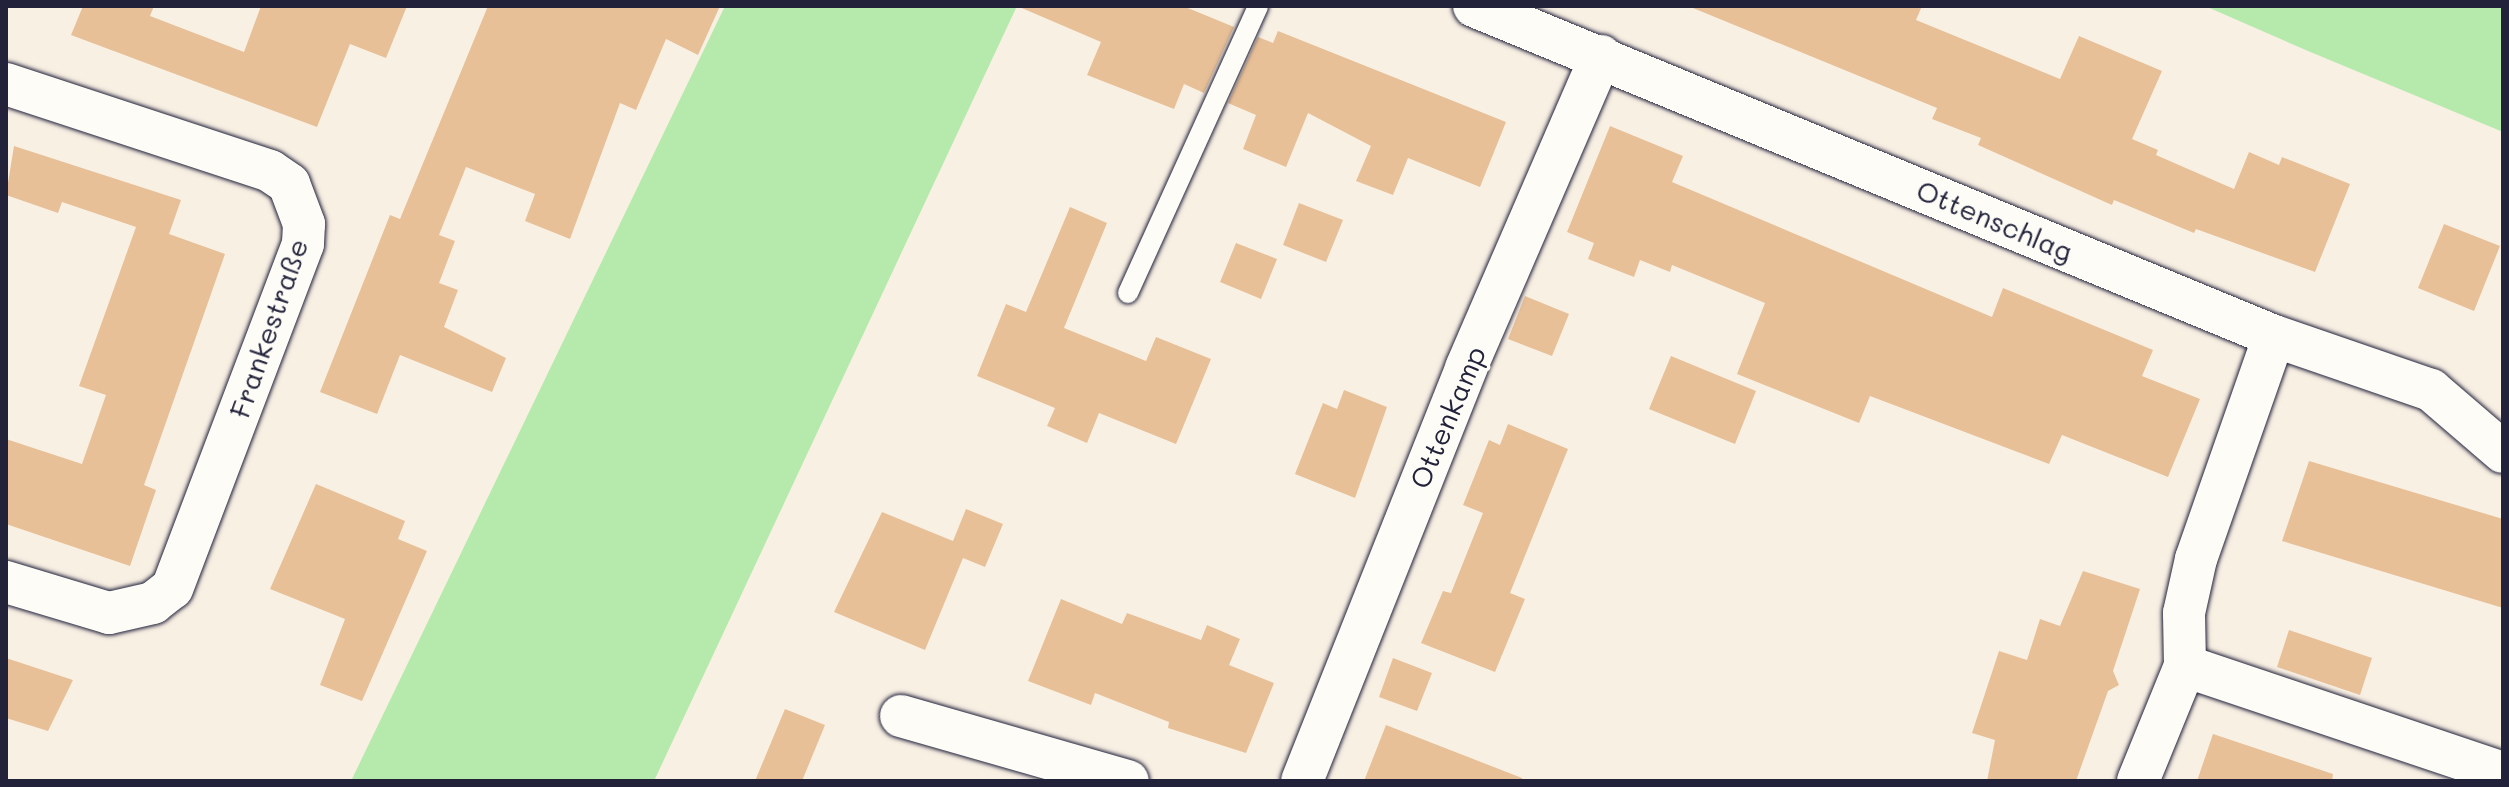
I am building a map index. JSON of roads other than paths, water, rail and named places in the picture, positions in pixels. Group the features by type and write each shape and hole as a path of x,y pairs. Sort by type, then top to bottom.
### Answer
{"street":[{"name":"Ottenschlag","path":"1474,6 2274,336 2431,390 2503,452"},
{"name":"Ottenkamp","path":"1302,781 1448,411 1601,56"},
{"name":"Frankestraße","path":"6,84 270,171 289,184 304,224 303,244 172,588 153,603 109,613 6,582"},
{"path":"2138,781 2185,666 2184,613 2196,559 2274,336"},
{"path":"2185,666 2503,773"},
{"path":"901,716 1128,781"}],"lane":[{"path":"1128,293 1258,6"}]}
